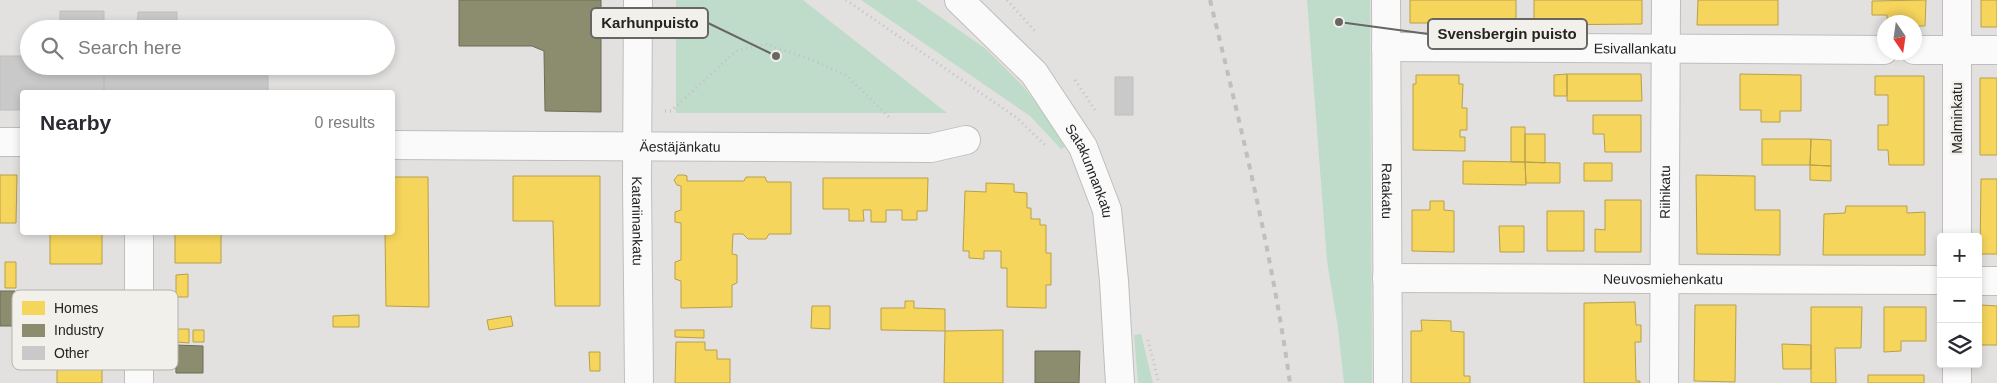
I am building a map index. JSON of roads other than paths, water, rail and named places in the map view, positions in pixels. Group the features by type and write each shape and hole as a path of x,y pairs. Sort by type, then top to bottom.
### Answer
{"street":[{"name":"Katariinankatu","path":"638,0 639,383"},
{"name":"Satakunnankatu","path":"958,0 1034,73 1084,147 1107,210 1114,281 1120,383"},
{"name":"Ratakatu","path":"1386,0 1388,383"},
{"name":"Riihikatu","path":"1664,383 1666,0"},
{"name":"Malminkatu","path":"1957,0 1957,233"},
{"name":"Esivallankatu","path":"1386,47 1877,50"},
{"path":"1922,50 1997,50"},
{"name":"Äestäjänkatu","path":"395,145 931,148 966,140"},
{"path":"0,142 20,142"},
{"path":"139,235 139,290"},
{"name":"Neuvosmiehenkatu","path":"1387,278 1937,280"},
{"path":"1982,280 1997,281"},
{"path":"1957,368 1957,383"},
{"path":"139,370 139,383"}],"railway":[{"path":"1210,0 1265,239 1290,383"}],"place":[{"name":"Svensbergin puisto","path":"1339,22"},
{"name":"Karhunpuisto","path":"776,56"}]}
